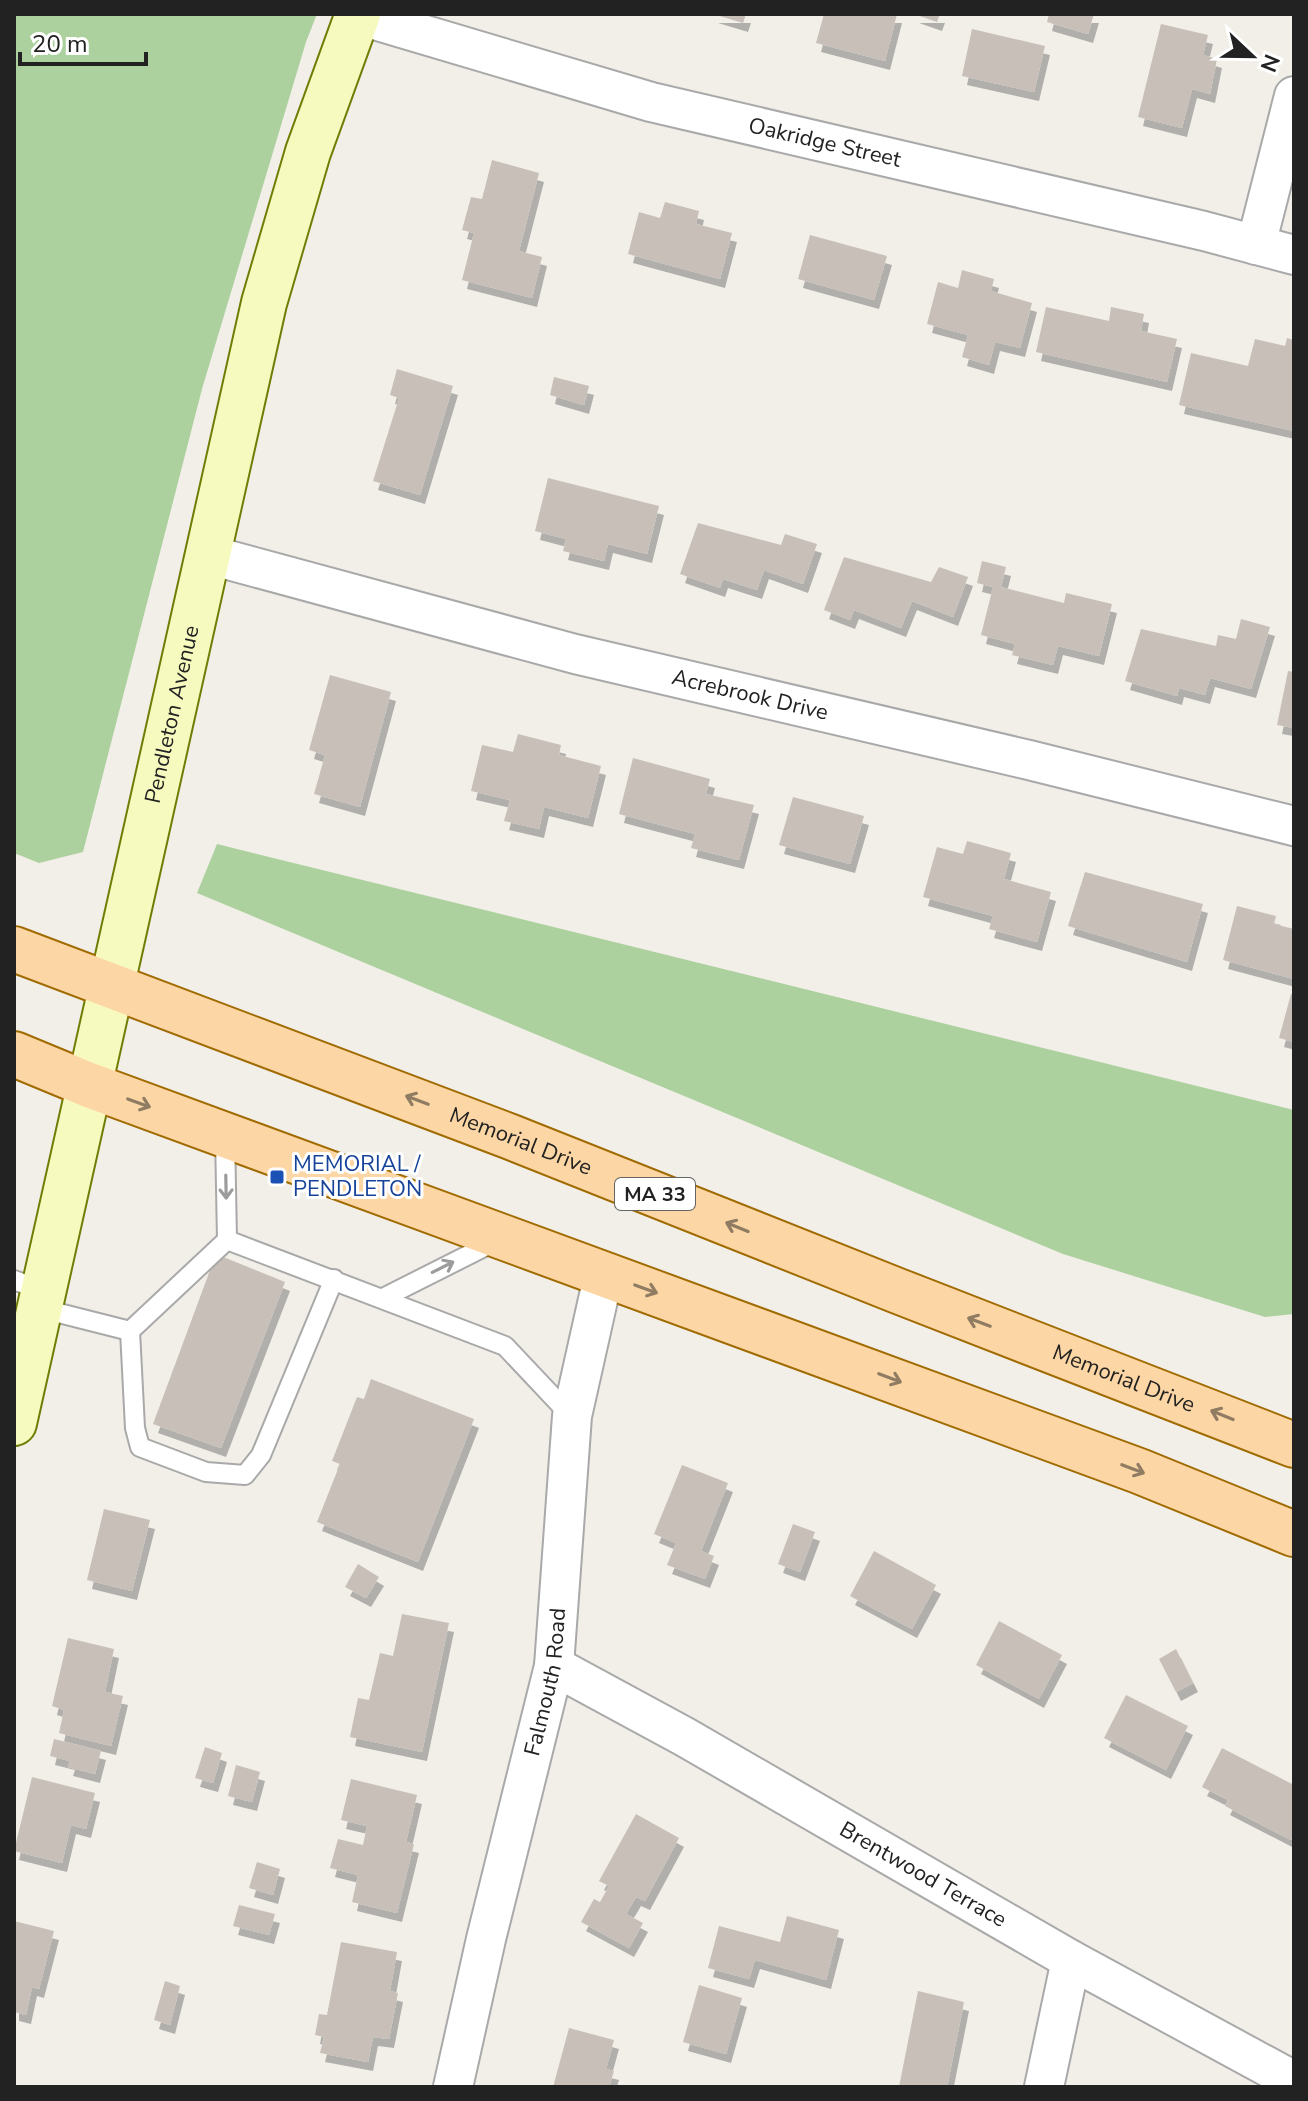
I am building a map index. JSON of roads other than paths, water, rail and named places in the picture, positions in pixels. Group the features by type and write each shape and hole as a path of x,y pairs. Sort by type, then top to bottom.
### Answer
{"main road":[{"name":"Memorial Drive","path":"14,949 511,1137 1294,1445"},
{"path":"14,1054 89,1085 1139,1471 1294,1534"}],"street":[{"name":"Oakridge Street","path":"358,14 651,102 1294,255"},
{"name":"Pendleton Avenue","path":"14,1423 32,1293 89,1085 128,903 210,555 244,386 281,242 313,137 358,14"},
{"path":"1256,245 1294,96"},
{"name":"Acrebrook Drive","path":"210,555 575,654 1294,826"},
{"name":"Falmouth Road","path":"453,2087 486,1939 554,1666 572,1416 604,1273"},
{"name":"Brentwood Terrace","path":"554,1666 685,1737 1071,1960 1294,2081"},
{"path":"1044,2087 1071,1960"}],"lane":[{"path":"225,1135 227,1240 130,1331 135,1428 140,1447 206,1472 245,1475 261,1455 334,1279"},
{"path":"383,1298 504,1237"},
{"path":"227,1240 505,1346 572,1416"},
{"path":"32,1293 130,1331"}],"place":[{"name":"MEMORIAL / PENDLETON","path":"277,1177"}]}
